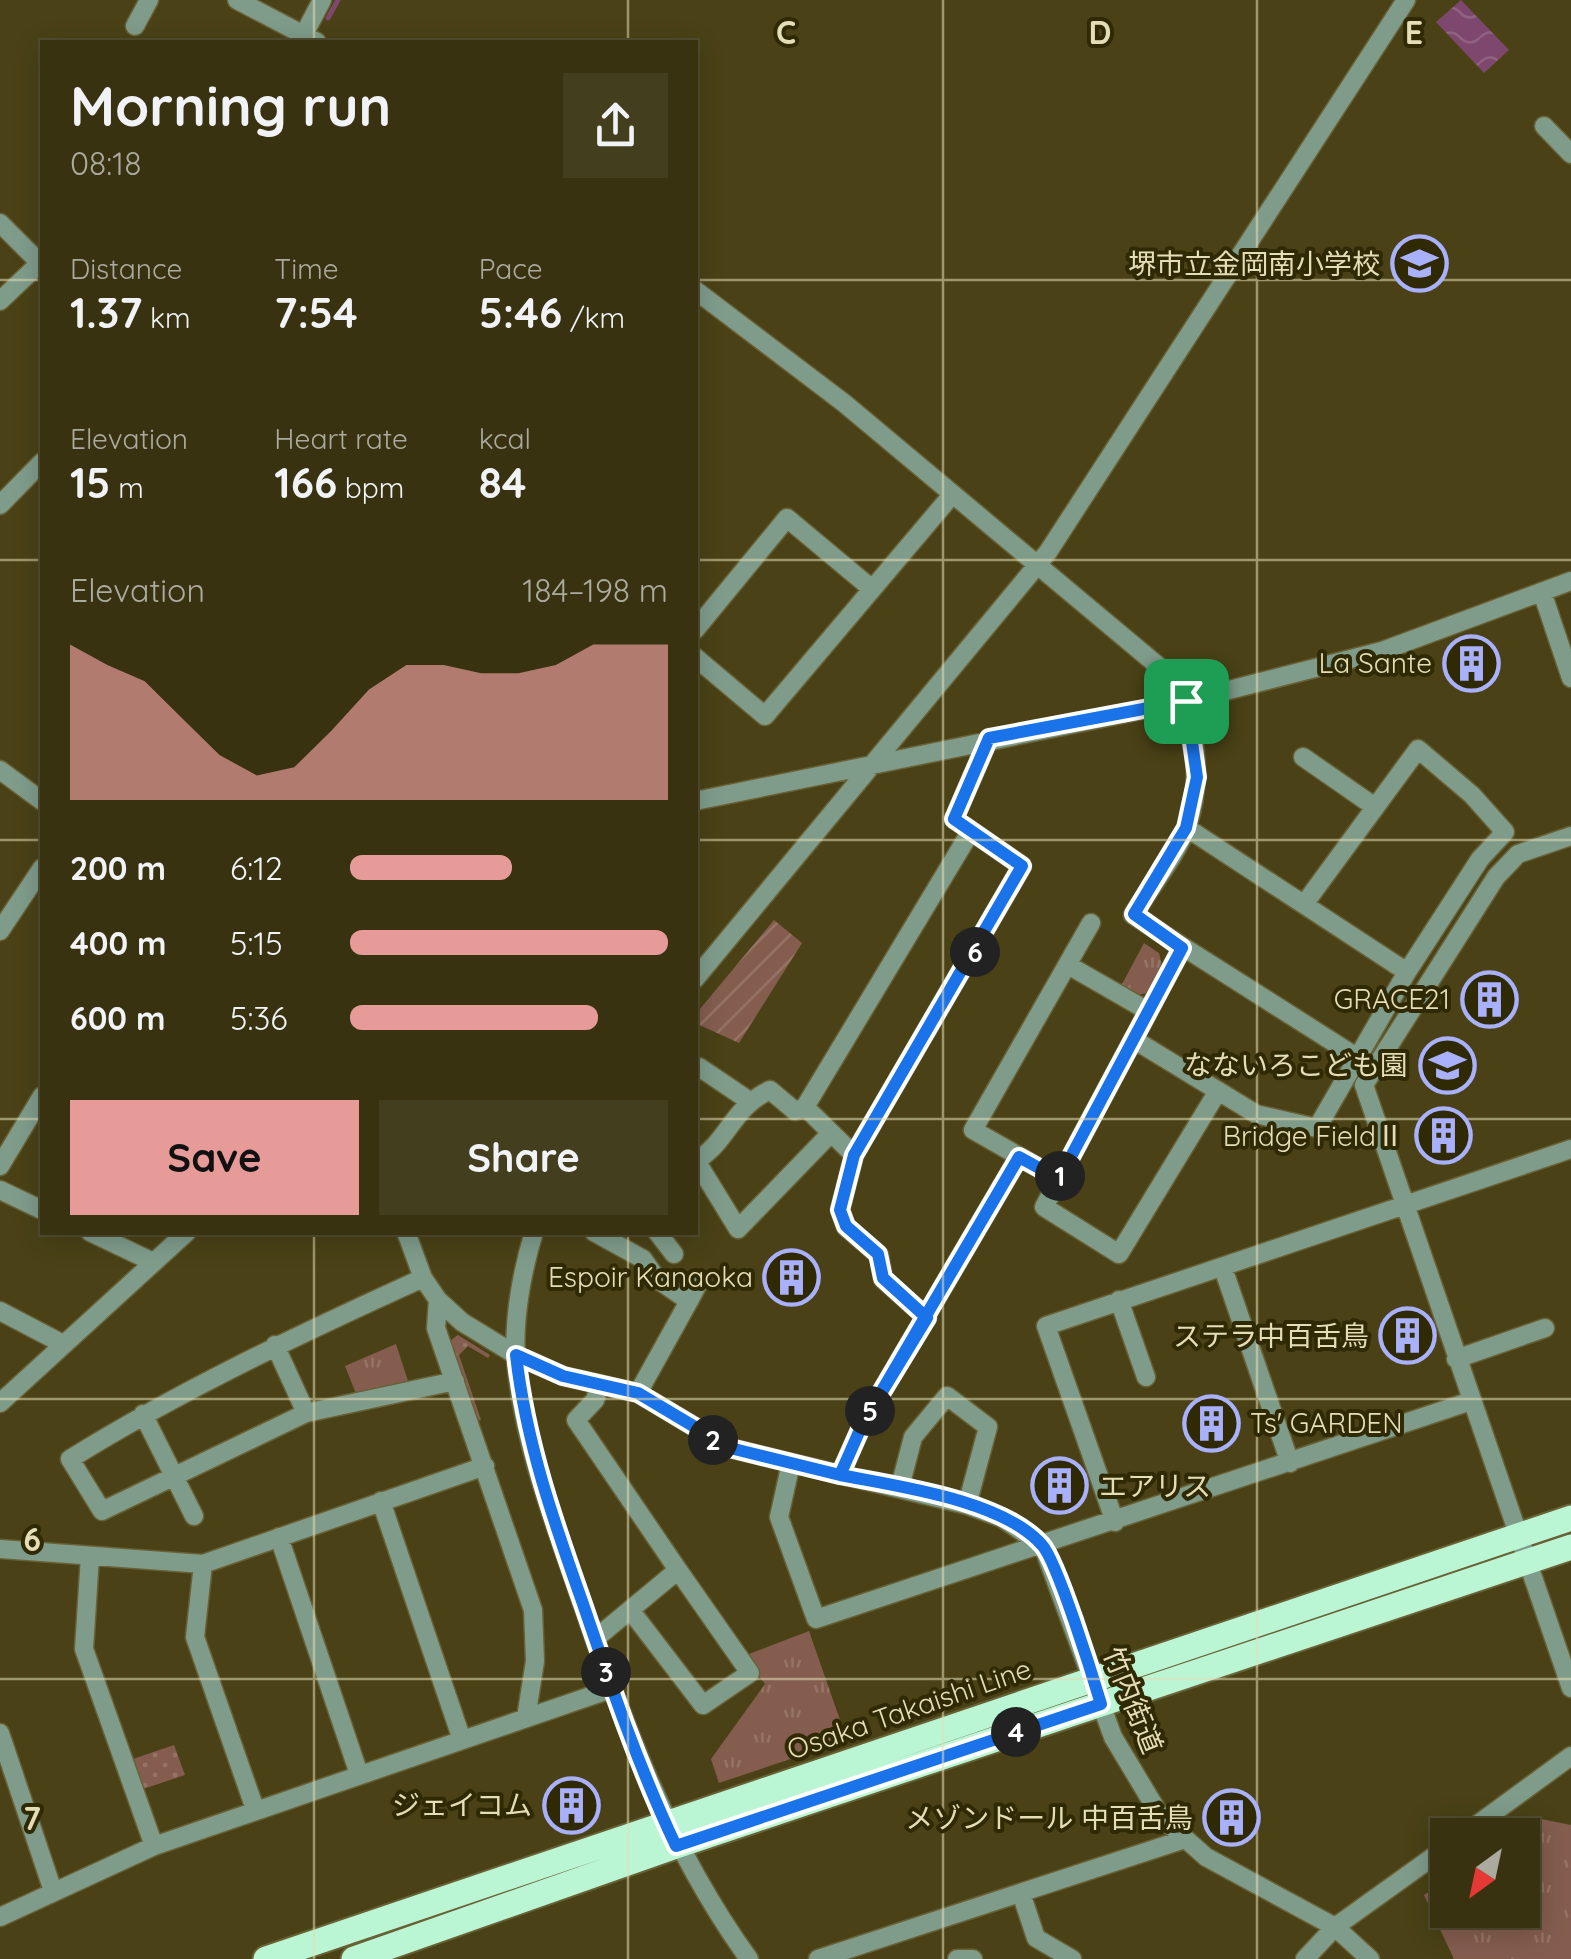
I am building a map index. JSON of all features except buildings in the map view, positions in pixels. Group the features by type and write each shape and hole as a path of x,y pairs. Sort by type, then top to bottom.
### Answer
{"main road":[{"name":"Osaka Takaishi Line","path":"1098,1692 1571,1518"},
{"name":"Osaka Takaishi Line","path":"266,1959 671,1835 1098,1692 1571,1548"},
{"name":"Osaka Takaishi Line","path":"354,1959 671,1835"}],"street":[{"path":"135,26 149,0"},
{"path":"237,0 307,40 322,0"},
{"path":"698,976 1038,567 1102,476 1406,0"},
{"path":"1544,126 1571,154"},
{"path":"0,223 40,263"},
{"path":"0,301 40,265"},
{"path":"698,292 844,402 1175,680 1186,701 1197,777 1186,828 1134,914 1355,1056"},
{"path":"0,505 40,464"},
{"path":"698,660 765,716 952,496"},
{"path":"698,626 787,518 872,589"},
{"path":"698,799 1186,701 1382,652 1571,582"},
{"path":"1543,595 1571,678"},
{"path":"927,1318 883,1278 878,1254 846,1226 840,1210 854,1155 1029,863 954,819 989,738"},
{"path":"1133,1039 1256,1114 1317,1128 1355,1056 1407,972 1480,859 1505,832 1472,795 1418,749 1305,903"},
{"path":"1303,757 1375,807"},
{"path":"0,770 40,800"},
{"path":"1186,828 1407,972"},
{"path":"698,1159 748,1100 770,1090 795,1111 805,1107 971,831"},
{"path":"1571,836 1518,854 1496,877 1364,1085 1571,1688"},
{"path":"0,932 40,871"},
{"path":"1059,1179 973,1130 1091,924"},
{"path":"1182,948 1044,1207 1120,1254 1218,1090"},
{"path":"1068,965 1148,1011"},
{"path":"698,1068 748,1100"},
{"path":"0,1166 40,1099"},
{"path":"805,1107 854,1155"},
{"path":"698,1163 738,1229 831,1134"},
{"path":"1115,1522 1046,1326 1571,1149"},
{"path":"840,1475 863,1423 1019,1157"},
{"path":"0,1190 40,1209"},
{"path":"96,1235 153,1262"},
{"path":"0,1403 184,1235"},
{"path":"407,1235 423,1278 438,1300 462,1322 516,1355 563,1376 638,1393 730,1448 967,1505 1002,1518 1043,1546"},
{"path":"534,1235 516,1355 528,1440 612,1689 671,1835 749,1959"},
{"path":"599,1235 643,1260 657,1280 689,1301"},
{"path":"660,1235 674,1254"},
{"path":"1223,1268 1290,1463"},
{"path":"423,1278 275,1346 143,1414 70,1459 102,1512 306,1413 455,1381"},
{"path":"638,1393 699,1282"},
{"path":"438,1300 436,1328 533,1610 535,1661 526,1718"},
{"path":"1120,1300 1146,1377"},
{"path":"0,1311 63,1344"},
{"path":"1456,1359 1544,1328"},
{"path":"275,1346 306,1413"},
{"path":"600,1384 595,1400 576,1420 750,1673 702,1705 631,1611"},
{"path":"900,1487 913,1437 947,1396 988,1427 967,1505"},
{"path":"792,1463 779,1517 816,1620 1470,1402"},
{"path":"143,1414 194,1516"},
{"path":"0,1550 203,1564 486,1466"},
{"path":"382,1501 462,1740"},
{"path":"278,1537 359,1774"},
{"name":"竹内街道","path":"1043,1546 1098,1692 1142,1791 1182,1840 1335,1928 1370,1959"},
{"path":"90,1556 84,1649 154,1846"},
{"path":"203,1564 195,1637 256,1809"},
{"path":"595,1640 678,1570"},
{"path":"0,1916 154,1846 612,1689"},
{"path":"0,1734 53,1891"},
{"path":"1485,1818 1571,1756"},
{"path":"818,1959 843,1956 1182,1840"},
{"path":"1305,1959 1335,1928 1430,1859"},
{"path":"1022,1893 1036,1938 1072,1959"},
{"path":"958,1959 974,1959"}],"green space":[{"path":"774,920 802,943 739,1043 698,1024 698,1011"},
{"path":"1144,943 1159,953 1162,966 1147,993 1137,995 1121,986"},
{"path":"458,1335 490,1355 488,1358 468,1346 459,1355 481,1420 477,1421 450,1341"},
{"path":"396,1344 409,1384 357,1396 345,1366"},
{"path":"809,1631 847,1740 719,1783 711,1759 765,1684 744,1656"},
{"path":"174,1745 185,1775 143,1789 133,1759"},
{"path":"1540,1820 1571,1825 1571,1959 1454,1959 1439,1928 1540,1928"}],"water":[{"path":"1461,0 1509,50 1484,73 1436,22"}],"waterway":[{"path":"328,18 338,0"}],"place":[{"name":"堺市立金岡南小学校","path":"1419,264"},
{"name":"La Sante","path":"1471,663"},
{"name":"GRACE21","path":"1489,999"},
{"name":"なないろこども園","path":"1447,1065"},
{"name":"Bridge FieldⅡ","path":"1443,1136"},
{"name":"Espoir Kanaoka","path":"792,1277"},
{"name":"ステラ中百舌鳥","path":"1408,1336"},
{"name":"Ts' GARDEN","path":"1211,1423"},
{"name":"エアリス","path":"1060,1486"},
{"name":"ジェイコム","path":"571,1805"},
{"name":"メゾンドール 中百舌鳥","path":"1232,1818"}],"route":[{"path":"1186,701 989,738 954,819 1022,866 877,1122 854,1155 840,1210 846,1226 878,1254 883,1278 927,1318 863,1423 840,1475 967,1505 1002,1518 1043,1546 1101,1704 676,1846 612,1689 540,1480 528,1440 516,1355 563,1376 638,1393 704,1436 730,1448 840,1475 863,1423 927,1318 1019,1157 1059,1179 1182,948 1134,914 1186,828 1197,777 1186,701"}]}
